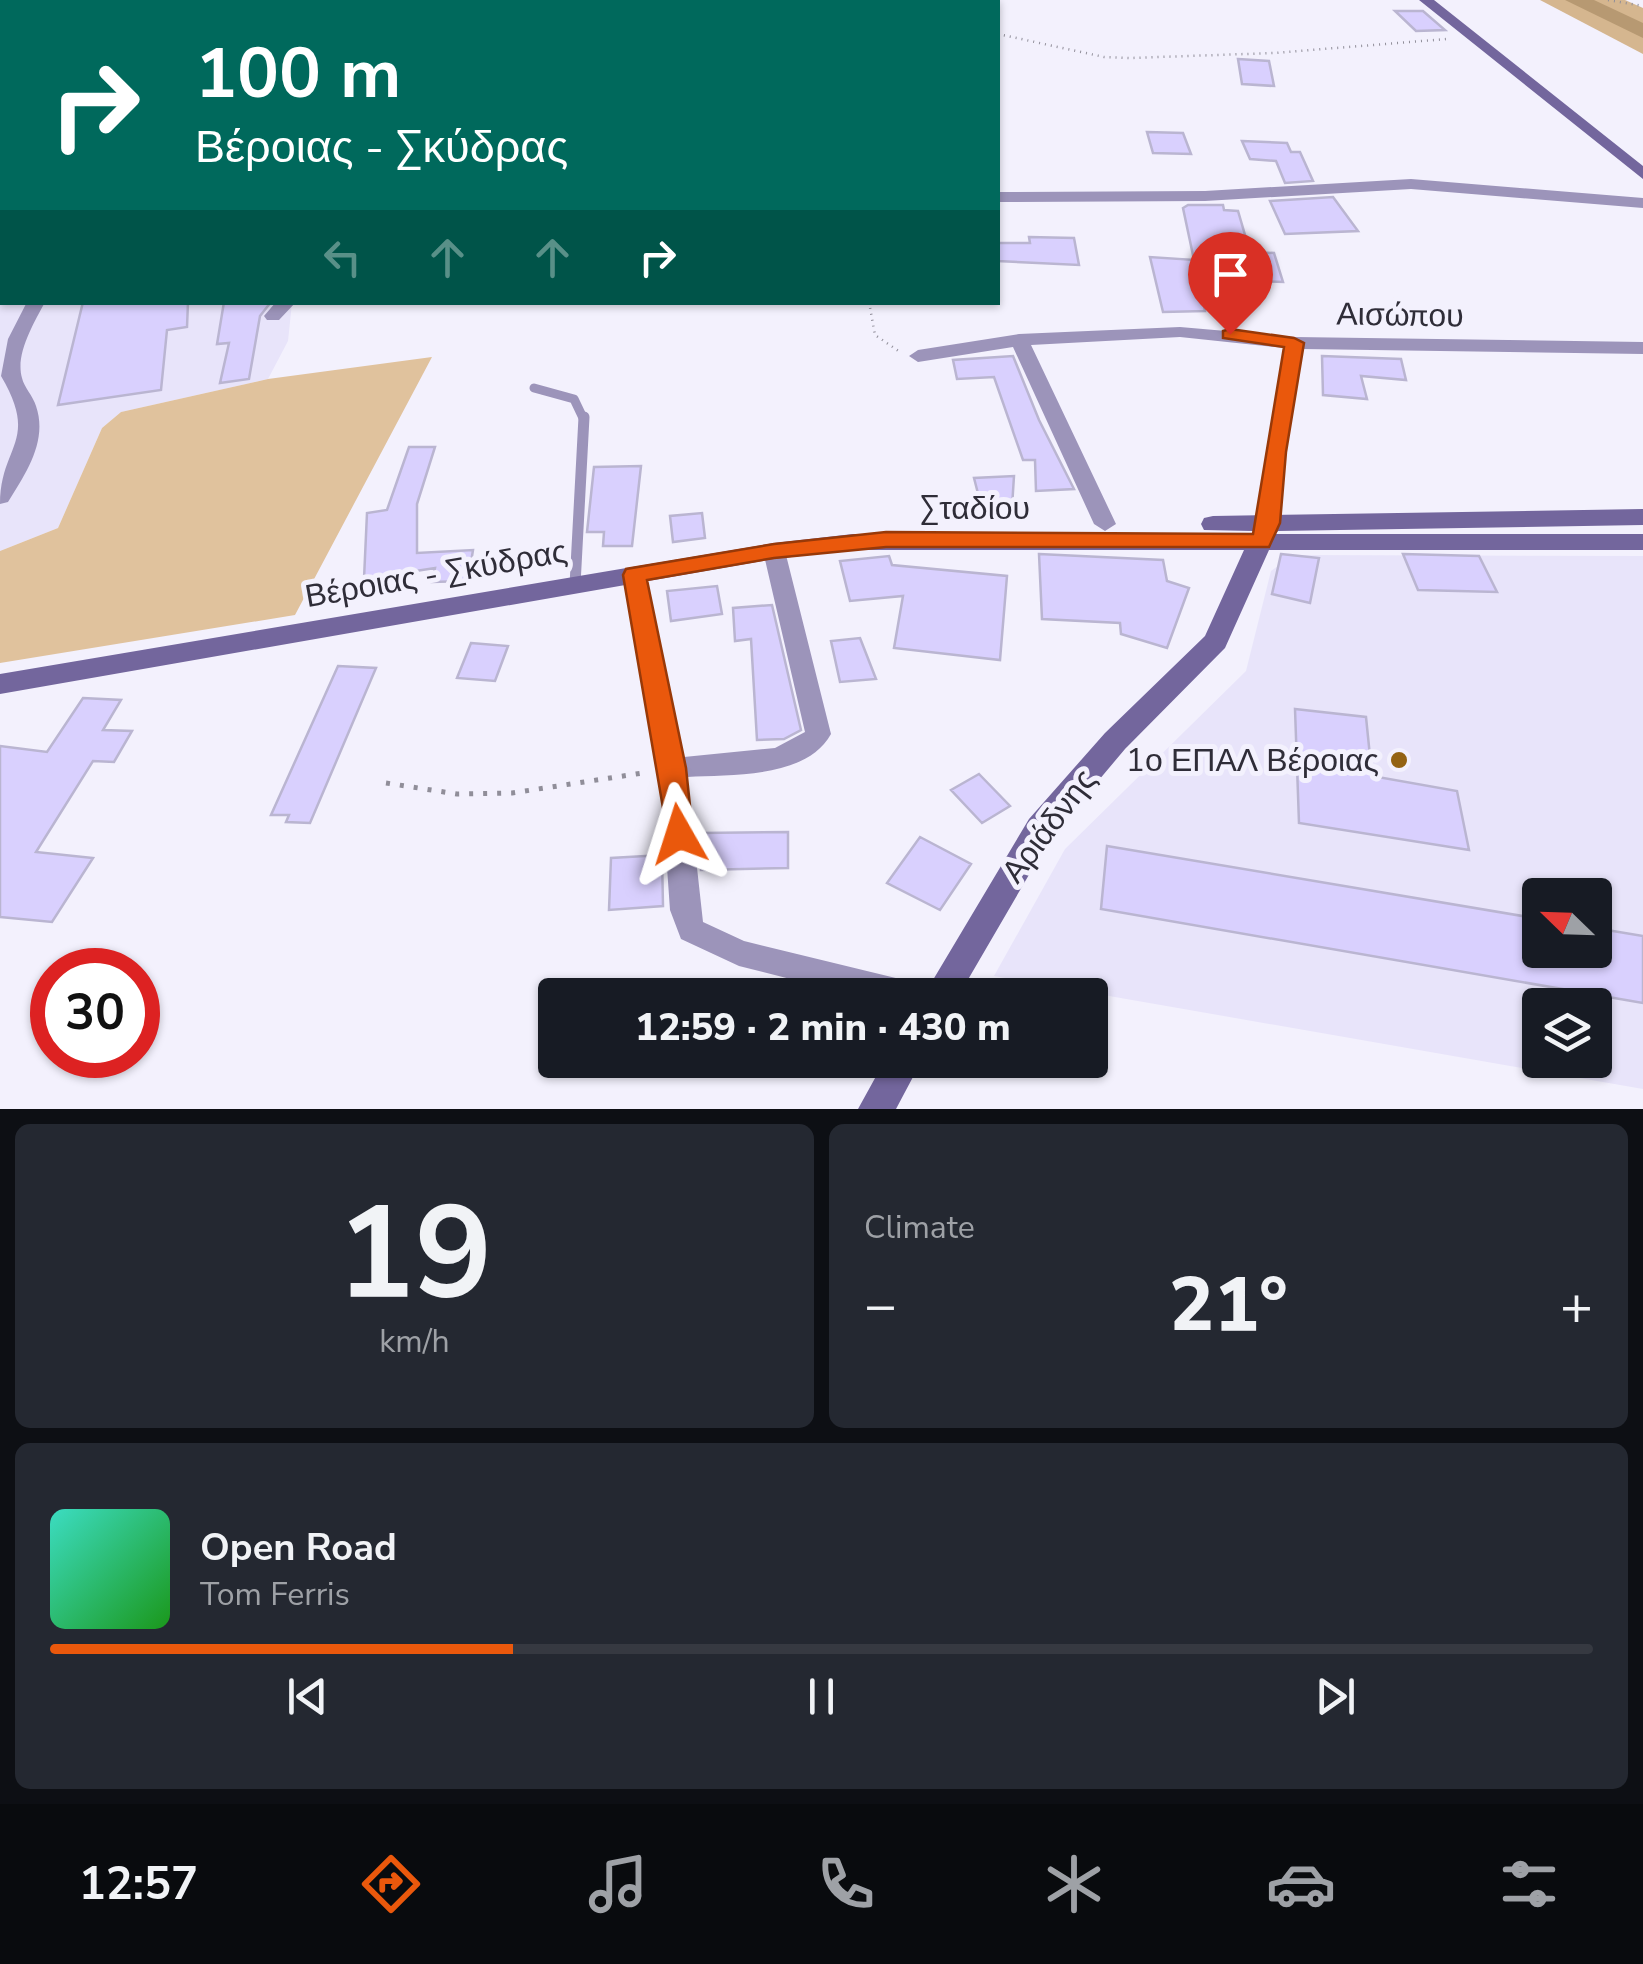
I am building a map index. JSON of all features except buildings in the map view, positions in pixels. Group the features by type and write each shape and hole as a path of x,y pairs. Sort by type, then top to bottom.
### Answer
{"main road":[{"path":"1426,0 1476,36 1643,174"},
{"name":"Σταδίου","path":"886,540 1265,532 1643,517"},
{"name":"Σταδίου","path":"886,540 915,530 1104,524 1643,542"},
{"name":"Αριάδνης","path":"951,978 1040,828 1116,741 1216,641 1265,532"},
{"name":"Βέροιας - Σκύδρας","path":"0,684 774,551 886,540"},
{"path":"876,1109 894,1078"}],"street":[{"path":"1000,197 1205,196 1411,184 1643,203"},
{"path":"0,497 24,457 32,432 29,402 10,376 17,339 34,305"},
{"name":"Αισώπου","path":"918,356 1019,340 1180,332 1294,343 1643,348"},
{"path":"1019,340 1104,524"},
{"name":"Αριάδνης","path":"1265,532 1294,343"},
{"path":"673,768 789,756 802,752 818,734 774,551"},
{"path":"634,575 673,768 685,910 694,934 758,959 837,978"}],"lane":[{"path":"534,388 574,399 584,416 575,585"}],"path":[{"path":"1608,0 1643,6"},
{"path":"1000,34 1104,57 1130,58 1274,53 1476,36"},
{"path":"870,305 875,335 883,344 918,356"},
{"path":"386,782 458,794 512,793 673,768"}],"shaded area":[{"path":"1540,0 1625,0 1643,8 1643,54"},
{"path":"0,305 292,305 288,341 268,379 121,412 102,428 58,528 0,551"},
{"path":"432,357 295,615 0,663 0,551 58,528 102,428 121,412 268,379"},
{"name":"1ο ΕΠΑΛ Βέροιας","path":"1293,555 1643,556 1643,1089 1580,1078 1612,1078 1612,988 1522,988 1522,1068 1108,996 1108,978 994,976 1065,849 1246,671 1271,571"}],"waterway":[{"path":"1576,0 1643,31"}],"place":[{"name":"1ο ΕΠΑΛ Βέροιας","path":"1399,760"}],"route":[{"path":"679,834 673,768 634,575 823,544 886,540 1261,542 1269,523 1294,343 1230,334"}]}
